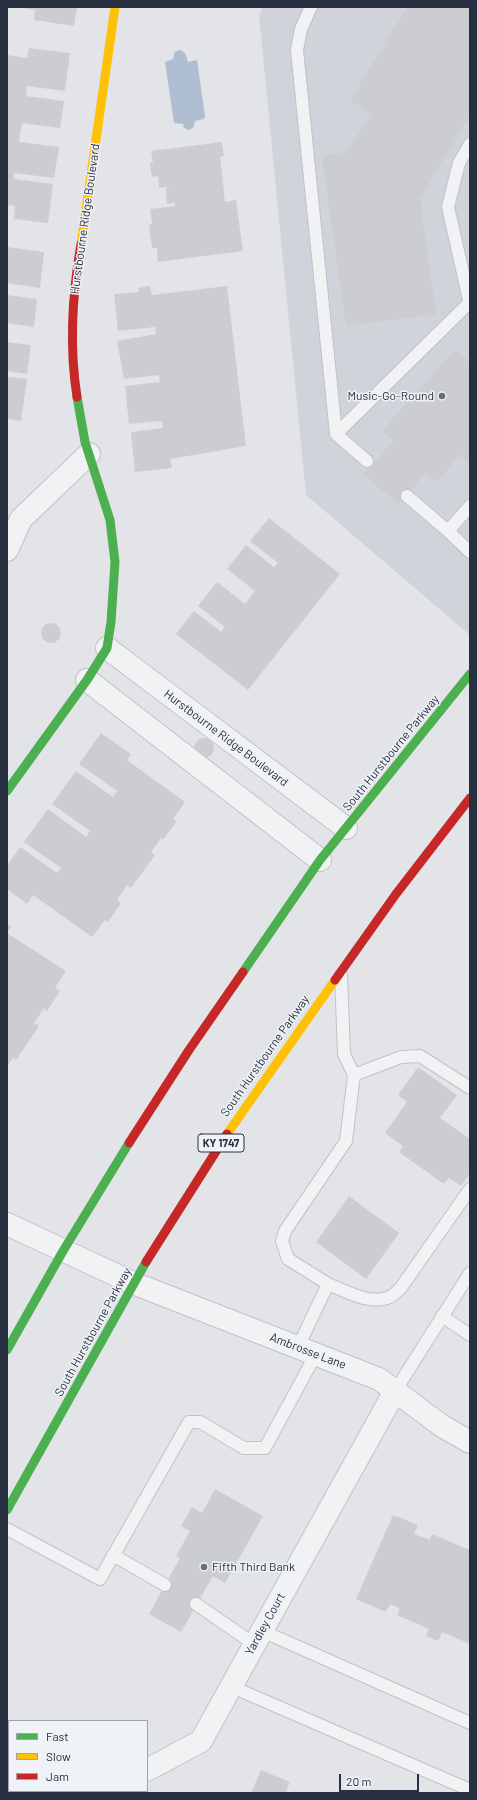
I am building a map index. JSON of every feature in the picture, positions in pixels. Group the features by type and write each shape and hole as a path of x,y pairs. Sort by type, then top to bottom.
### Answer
{"main road":[{"name":"Hurstbourne Ridge Boulevard","path":"7,791 87,680 107,648 111,622 115,562 110,520 86,442 75,383 72,332 74,279 90,186 115,7"},
{"name":"South Hurstbourne Parkway","path":"7,1350 63,1251 119,1158 188,1050 320,860 470,674"},
{"name":"South Hurstbourne Parkway","path":"7,1510 133,1283 239,1114 340,970 470,798"}],"street":[{"path":"7,550 21,519 89,454"},
{"name":"Hurstbourne Ridge Boulevard","path":"107,648 346,828"},
{"path":"87,680 320,860"},
{"name":"Ambrosse Lane","path":"7,1224 133,1283 379,1379 442,1426 470,1442"},
{"name":"Yardley Court","path":"148,1769 201,1741 230,1686 395,1391"}],"lane":[{"path":"311,7 301,29 297,50 336,434 367,461"},
{"path":"336,434 469,304 448,207 459,163 470,144"},
{"path":"458,254 470,261"},
{"path":"407,496 470,552"},
{"path":"448,532 470,506"},
{"path":"340,970 344,1054 354,1075 346,1141 285,1231 282,1241 288,1259 328,1284 366,1299 377,1300 389,1298 400,1289 470,1188"},
{"path":"354,1075 401,1057 420,1056 470,1088"},
{"path":"395,1391 470,1273"},
{"path":"7,1529 100,1579 189,1422 200,1422 244,1448 265,1448 307,1351 328,1284"},
{"path":"442,1316 470,1335"},
{"path":"113,1555 165,1585"},
{"path":"196,1604 258,1637 470,1723"},
{"path":"230,1686 470,1790"}],"shaded area":[{"path":"263,7 470,7 470,635 306,495 259,15"}],"water":[{"path":"181,50 185,53 188,62 197,60 205,116 204,119 195,121 194,127 189,130 184,128 183,124 174,123 165,62 173,59 176,51"}],"building":[{"path":"16,7 77,7 74,26 34,20 35,10"},
{"path":"407,7 470,7 470,116 420,198 436,314 346,326 322,156 347,152 371,113 350,101"},
{"path":"29,48 70,53 65,91 27,86 26,96 64,101 60,128 22,123 19,142 59,147 54,178 14,173 14,179 53,184 48,223 14,219 15,206 7,205 7,55 27,58"},
{"path":"222,142 224,156 220,157 225,202 236,200 243,251 158,262 157,248 152,248 149,224 152,224 150,209 175,206 175,203 167,204 166,188 173,186 159,188 158,176 152,177 150,162 153,162 151,151"},
{"path":"7,247 44,252 40,288 7,283"},
{"path":"150,286 152,295 227,286 246,446 170,459 172,468 135,472 131,432 163,428 162,421 129,424 125,386 160,382 159,375 124,379 117,341 156,334 155,327 118,331 114,294 139,292 138,288"},
{"path":"7,295 37,299 34,327 7,323"},
{"path":"7,342 31,345 27,374 7,371"},
{"name":"Music-Go-Round","path":"456,349 470,362 470,457 467,461 460,455 436,482 426,473 398,504 364,474 394,441 382,431"},
{"path":"7,377 27,379 21,421 7,419"},
{"path":"269,518 340,574 248,690 176,634 194,611 221,632 225,627 198,606 217,582 245,604 255,591 227,569 246,545 274,567 278,563 250,541"},
{"path":"51,623 58,626 61,633 58,640 51,643 44,640 41,633 44,626"},
{"path":"101,733 131,754 127,760 185,802 173,819 177,821 163,840 161,838 151,852 155,855 131,888 127,885 117,900 121,903 108,922 105,920 92,937 33,895 27,904 7,889 7,866 20,847 57,873 61,868 24,842 48,809 86,837 90,831 52,804 76,771 113,797 117,791 79,764"},
{"path":"204,738 211,741 214,748 211,755 204,758 197,755 194,748 197,741"},
{"path":"7,924 11,927 7,933"},
{"path":"7,933 66,971 55,988 60,991 47,1011 44,1008 34,1023 39,1026 16,1060 13,1058 7,1066"},
{"path":"418,1067 457,1095 440,1118 470,1139 470,1173 461,1186 449,1178 444,1184 399,1152 403,1146 385,1133 407,1102 398,1095"},
{"path":"349,1196 399,1233 366,1279 316,1242"},
{"name":"Fifth Third Bank","path":"215,1489 263,1516 225,1583 213,1576 181,1632 149,1614 180,1558 176,1556 190,1531 181,1526 192,1507 202,1513"},
{"path":"393,1515 418,1525 414,1534 430,1540 432,1534 470,1550 470,1644 442,1632 438,1641 426,1636 429,1629 397,1615 400,1608 390,1604 386,1612 356,1599"},
{"path":"261,1770 290,1782 286,1791 291,1793 251,1793"}],"traffic: fast":[{"path":"7,791 87,680 107,648 111,622 115,562 110,520 85,442 77,397"},
{"path":"243,972 320,860 470,674"},
{"path":"7,1350 63,1251 129,1143"},
{"path":"7,1510 146,1262"}],"traffic: slow":[{"path":"81,244 115,7"},
{"path":"227,1134 335,980"}],"traffic: jam":[{"path":"77,397 72,340 75,282 81,244"},
{"path":"335,980 396,894 470,798"},
{"path":"129,1143 189,1050 243,972"},
{"path":"146,1262 227,1134"}],"place":[{"name":"Music-Go-Round","path":"442,396"},
{"name":"Fifth Third Bank","path":"204,1567"}]}
